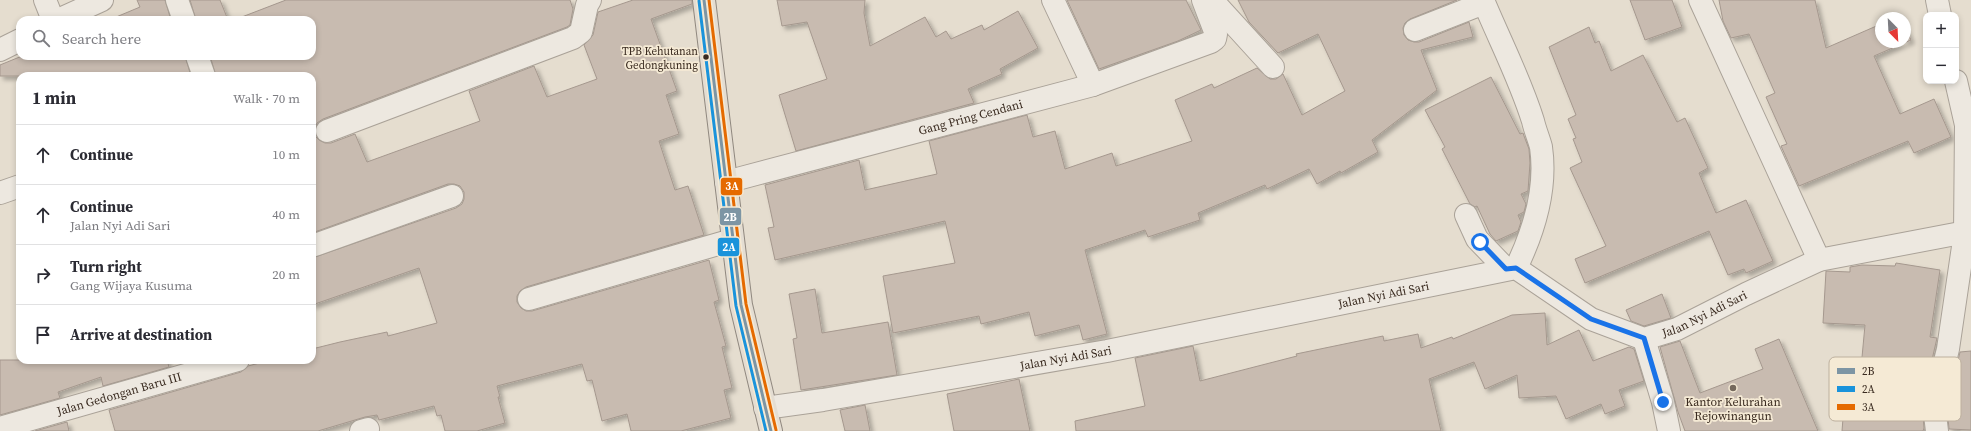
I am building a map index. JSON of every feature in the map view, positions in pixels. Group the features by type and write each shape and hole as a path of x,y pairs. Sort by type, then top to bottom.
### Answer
{"main road":[{"path":"704,0 741,305 769,431"}],"street":[{"path":"45,0 51,16"},
{"path":"67,16 102,0"},
{"path":"177,0 183,16"},
{"path":"327,130 573,38 581,32 587,5 590,0"},
{"path":"1053,0 1094,85"},
{"name":"Gang Pring Cendani","path":"726,182 1094,85 1211,42 1215,39 1216,34 1203,0"},
{"path":"1212,0 1273,67"},
{"path":"1700,0 1819,260"},
{"path":"1937,0 1939,12"},
{"path":"1415,30 1484,1 1525,94 1540,147 1542,174 1537,212 1525,249 1511,269"},
{"path":"0,50 16,42"},
{"path":"198,60 203,72"},
{"path":"1945,357 1968,232 1966,125 1957,84"},
{"path":"0,193 16,187"},
{"path":"316,245 452,196"},
{"path":"1466,215 1477,239 1511,269 1591,319 1644,338 1663,402 1669,431"},
{"name":"Jalan Nyi Adi Sari","path":"1644,338 1677,329 1746,294 1819,260 1968,232"},
{"path":"529,299 732,240"},
{"name":"Jalan Nyi Adi Sari","path":"765,408 824,400 1107,351 1511,269"},
{"name":"Jalan Gedongan Baru III","path":"0,428 224,364"},
{"path":"1936,421 1937,431"}],"building":[{"path":"137,0 165,0 170,16 119,16 140,7"},
{"path":"190,0 220,0 226,16 195,16"},
{"path":"286,0 570,0 573,9 570,25 567,27 323,119 317,123 316,126 316,72 215,72 211,60 316,60 316,16 244,16"},
{"path":"633,0 692,0 692,4 651,19 677,91 666,95 679,134 659,141 675,190 688,186 704,235 526,287 520,291 517,296 517,302 521,308 526,311 532,311 709,260 719,300 714,302 726,346 722,347 732,388 724,390 731,418 681,431 631,431 627,414 602,421 592,380 587,381 582,364 497,386 500,397 498,397 505,423 477,431 445,431 441,415 437,416 434,406 379,420 377,415 365,417 318,431 115,431 109,410 241,372 248,366 256,364 316,364 316,348 387,332 388,336 437,323 419,268 316,304 316,257 456,208 462,204 464,192 460,186 448,184 316,232 316,137 325,143 331,143 355,134 367,162 480,121 469,91 534,66 547,97 597,79 584,45 593,35 598,12"},
{"path":"777,0 865,0 864,13 870,46 925,17 936,37 946,31 951,39 982,25 984,30 1018,11 1038,48 1000,69 1002,74 968,89 974,103 796,151 779,95 827,79 807,22 782,26"},
{"path":"1067,0 1186,0 1201,30 1178,41 1099,69"},
{"path":"1238,0 1457,0 1410,19 1405,23 1403,28 1404,35 1408,40 1419,42 1469,22 1473,37 1421,50 1437,90 1372,140 1378,152 1341,173 1340,171 1317,184 1309,169 1267,189 1265,185 1198,213 1200,220 1148,237 1145,230 1085,250 1107,334 1083,340 1079,325 1035,336 1029,312 981,324 979,316 893,333 883,276 955,263 945,221 775,260 768,228 774,227 765,185 859,160 865,190 937,174 929,141 1027,115 1033,137 1055,131 1065,169 1112,153 1116,166 1192,141 1175,100 1212,84 1214,88 1257,68 1270,79 1276,79 1283,74 1302,115 1345,91 1318,34 1278,53 1249,22"},
{"path":"1630,0 1672,0 1682,27 1645,40"},
{"path":"1719,0 1815,0 1826,48 1875,27 1875,48 1892,48 1874,56 1900,114 1934,99 1951,137 1914,153 1908,141 1799,186 1781,146 1787,144 1766,97 1775,93 1749,34 1731,38 1723,21"},
{"path":"1589,27 1595,43 1599,41 1611,71 1643,55 1677,122 1685,118 1708,168 1699,173 1716,213 1746,200 1773,261 1746,273 1744,269 1728,275 1709,231 1585,283 1575,259 1606,246 1570,168 1582,162 1573,139 1576,138 1568,119 1576,115 1549,47"},
{"path":"16,58 16,60 186,60 190,72 16,72 16,76 0,76 0,65"},
{"path":"1491,77 1520,134 1523,133 1529,149 1530,163 1528,191 1521,194 1526,204 1524,212 1518,215 1521,222 1518,231 1496,241 1490,234 1477,206 1475,207 1470,204 1442,149 1445,147 1425,110"},
{"path":"1896,263 1940,270 1930,337 1937,338 1933,357 1862,357 1865,325 1823,323 1826,271 1850,272 1850,267 1862,265 1895,266"},
{"path":"815,289 822,333 888,322 897,375 801,390 793,339 797,338 789,294"},
{"path":"1662,294 1671,318 1644,326 1631,321 1626,310"},
{"path":"1545,313 1547,345 1579,330 1593,361 1629,347 1634,349 1644,381 1619,390 1625,406 1605,414 1601,404 1566,419 1556,396 1519,398 1517,375 1485,389 1474,362 1429,379 1441,431 1076,431 1075,421 1145,406 1135,358 1193,346 1200,381 1297,356 1296,354 1383,336 1384,341 1418,334 1421,348 1452,337 1453,339 1512,315"},
{"path":"1779,339 1818,431 1685,431 1678,412 1660,347 1680,341 1700,393 1763,369 1755,349"},
{"path":"1971,351 1971,430 1949,429 1948,421 1961,421 1961,357 1959,357 1960,352"},
{"path":"0,360 16,360 16,364 168,364 169,367 103,386 101,377 58,392 60,398 0,415"},
{"path":"1019,379 1030,431 954,431 947,394"},
{"path":"865,405 870,431 845,431 840,410"},
{"path":"1843,421 1923,421 1924,428 1923,431 1842,431"},
{"path":"67,422 69,431 35,431"}],"transit line":[{"name":"2B","path":"704,0 741,305 771,431"},
{"name":"3A","path":"709,0 746,304 776,430"},
{"name":"2A","path":"699,1 736,306 766,431"}],"place":[{"name":"TPB Kehutanan Gedongkuning","path":"706,57"},
{"name":"Kantor Kelurahan Rejowinangun","path":"1733,388"}],"route":[{"path":"1480,242 1506,269 1516,268 1591,319 1644,338 1663,402"}]}
